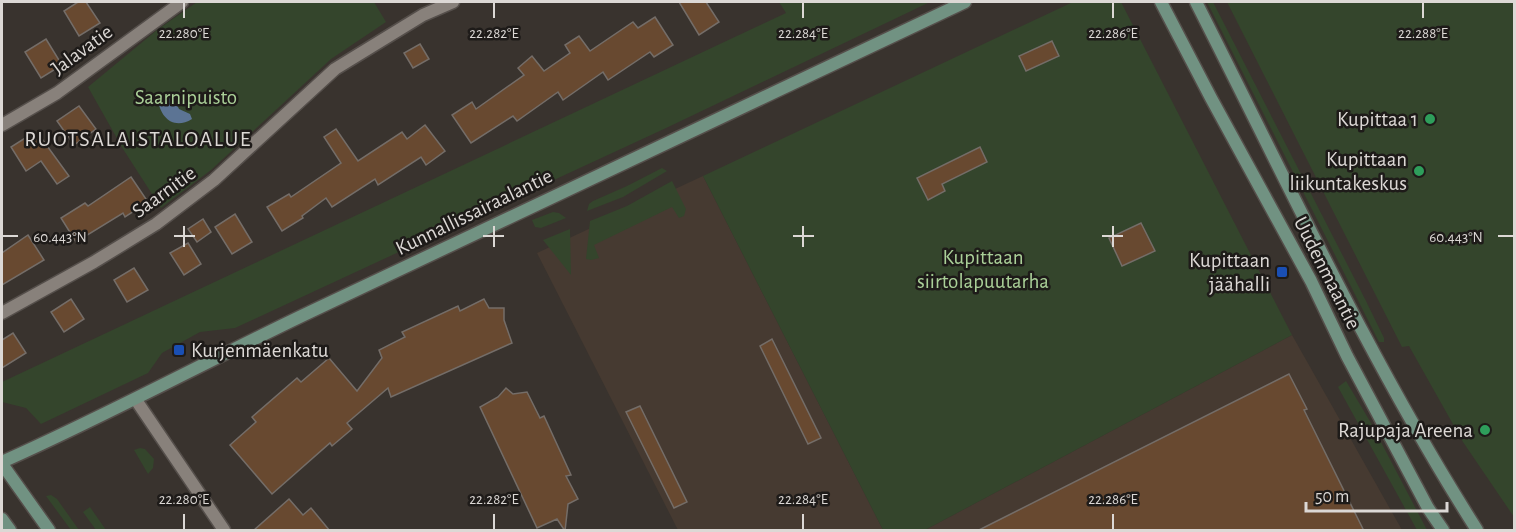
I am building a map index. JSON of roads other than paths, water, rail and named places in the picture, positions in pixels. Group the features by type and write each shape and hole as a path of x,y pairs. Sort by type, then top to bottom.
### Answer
{"main road":[{"name":"Kunnallissairaalantie","path":"2,463 136,400 215,357 965,2"},
{"name":"Uudenmaantie","path":"1161,2 1311,281 1347,356 1428,508 1443,531"},
{"name":"Uudenmaantie","path":"1196,2 1383,373 1478,531"},
{"path":"2,463 50,531"},
{"path":"2,519 10,531"}],"street":[{"name":"Jalavatie","path":"2,125 57,93 182,2"},
{"name":"Saarnitie","path":"2,313 94,262 156,224 214,180 335,69 423,15 453,2"},
{"path":"136,400 224,531"}],"water":[{"path":"164,93 171,93 179,109 190,114 192,119 174,123 165,117 158,99"}],"place":[{"name":"Kupittaa 1","path":"1430,119"},
{"name":"Kupittaan liikuntakeskus","path":"1419,171"},
{"name":"Kupittaan jäähalli","path":"1282,272"},
{"name":"Kurjenmäenkatu","path":"179,350"},
{"name":"Rajupaja Areena","path":"1485,430"}],"district":[{"name":"RUOTSALAISTALOALUE","path":"138,139"}],"park label":[{"name":"Saarnipuisto","path":"186,97"},
{"name":"Kupittaan siirtolapuutarha","path":"983,269"}]}
